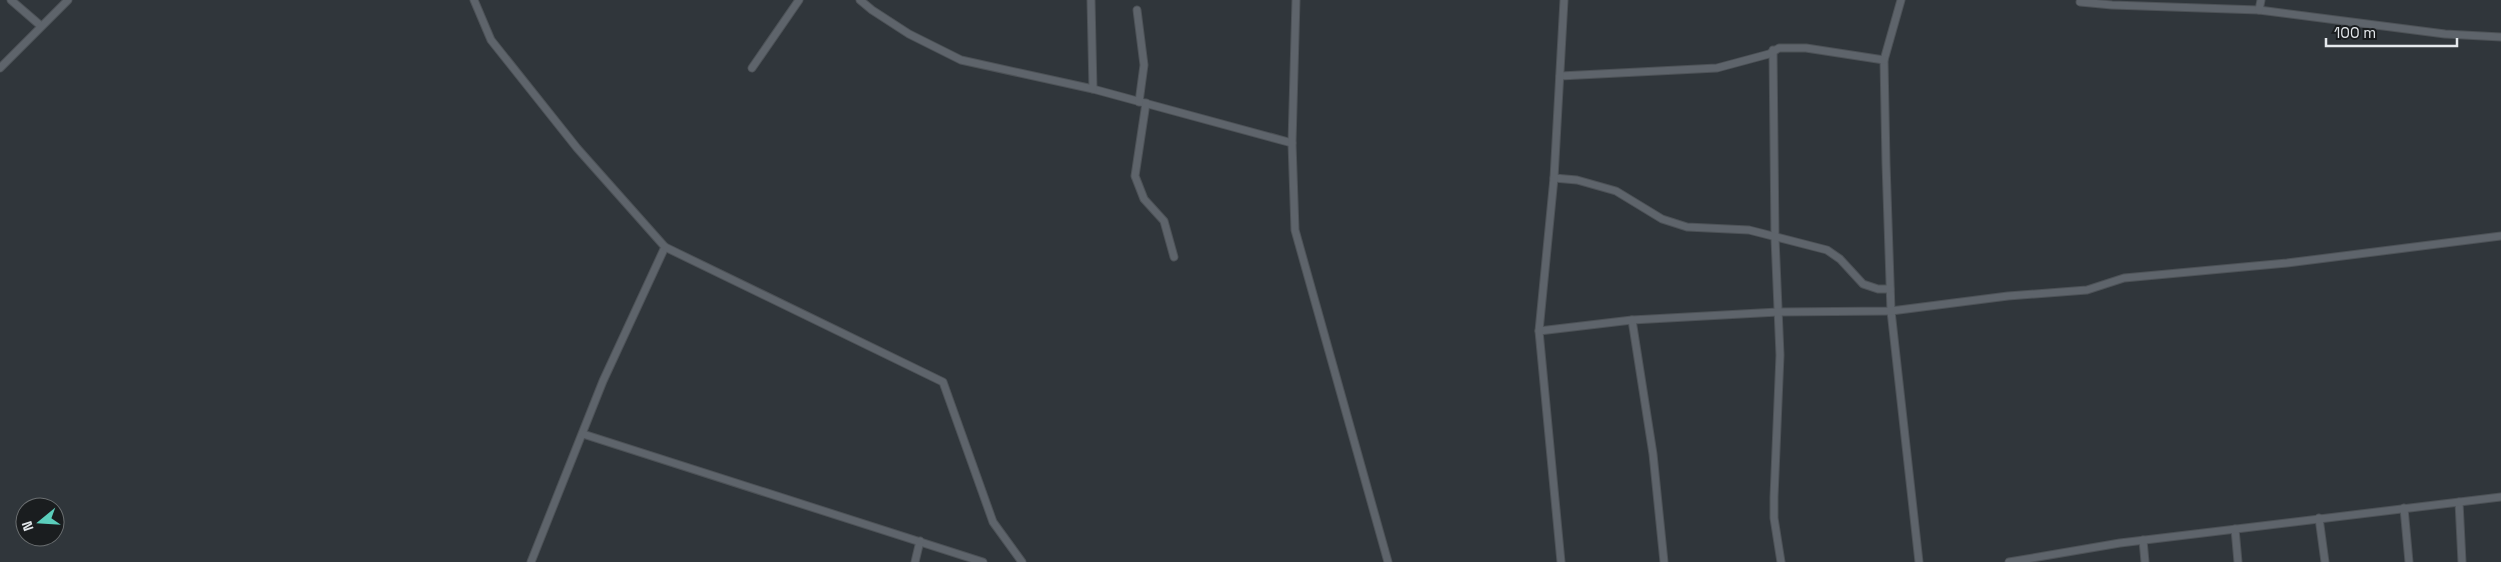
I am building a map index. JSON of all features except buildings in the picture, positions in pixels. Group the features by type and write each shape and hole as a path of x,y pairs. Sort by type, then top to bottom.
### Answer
{"street":[{"path":"11,0 41,26"},
{"path":"0,68 68,0"},
{"path":"474,0 491,40 577,148 665,247 943,382 993,522 1022,562"},
{"path":"752,68 799,0"},
{"path":"860,0 908,34 961,60 1093,89 1292,143"},
{"path":"1091,0 1093,89"},
{"path":"1296,0 1292,143 1295,230 1388,562"},
{"path":"1560,562 1539,331 1554,178 1564,0"},
{"path":"1901,0 1884,60 1890,289 1919,562"},
{"path":"2259,10 2261,0"},
{"path":"2080,2 2112,5 2259,10 2445,34 2501,37"},
{"path":"1137,10 1144,65 1143,102 1135,176 1144,199 1164,222 1174,257"},
{"path":"1560,76 1717,68 1780,48 1806,48 1884,60"},
{"path":"1773,50 1775,238 1780,355 1774,504 1781,562"},
{"path":"1554,178 1577,180 1606,188 1662,219 1687,227 1749,230 1827,250 1840,259 1864,284 1878,289 1890,289"},
{"path":"1539,331 1632,320 1778,312 1891,311 2008,296 2087,290 2124,278 2287,263 2501,236"},
{"path":"531,562 603,382 665,247"},
{"path":"1632,320 1654,454 1664,562"},
{"path":"583,434 983,562"},
{"path":"2009,562 2143,540 2501,497"},
{"path":"2459,502 2462,562"},
{"path":"2404,508 2410,562"},
{"path":"2319,518 2324,562"},
{"path":"2235,529 2238,562"},
{"path":"2143,540 2146,562"},
{"path":"915,562 920,542"}]}
